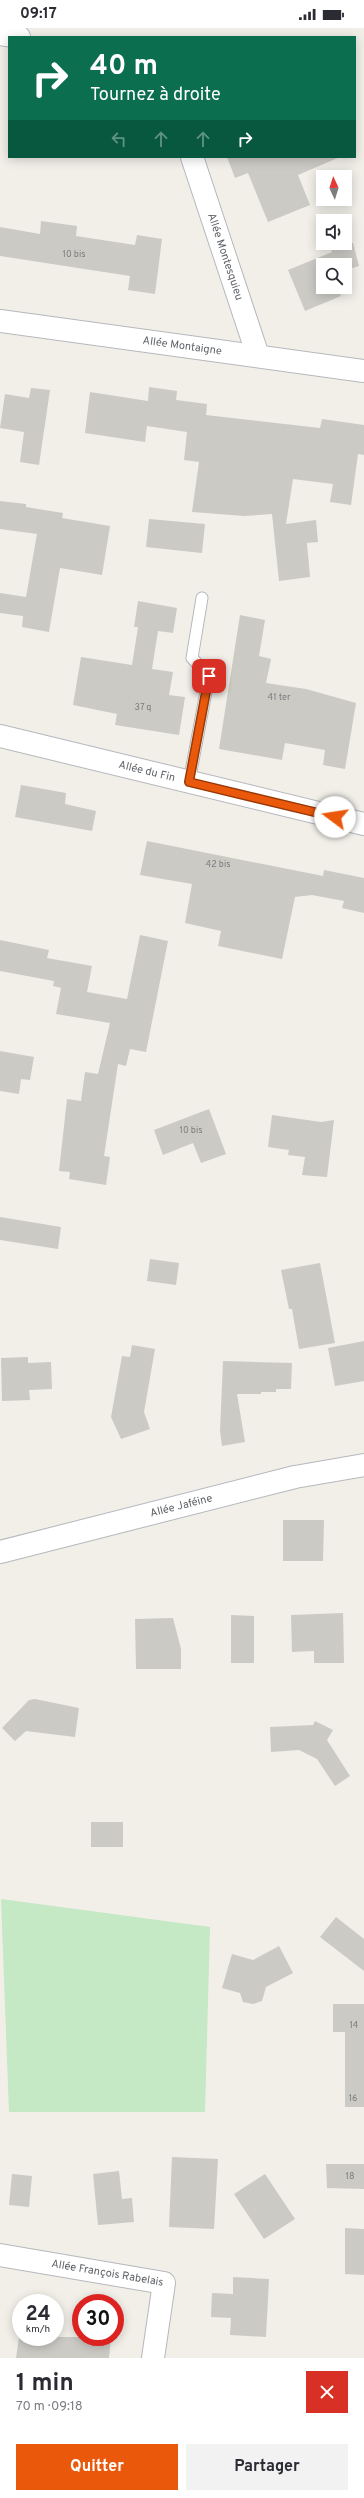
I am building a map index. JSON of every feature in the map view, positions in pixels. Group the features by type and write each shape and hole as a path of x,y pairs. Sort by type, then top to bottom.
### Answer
{"street":[{"path":"0,34 12,36"},
{"name":"Allée Montesquieu","path":"192,158 258,356"},
{"name":"Allée Montaigne","path":"0,321 364,371"},
{"name":"Allée du Fin","path":"0,736 364,824"},
{"name":"Allée Jaféine","path":"0,1552 295,1477 364,1465"},
{"name":"Allée François Rabelais","path":"0,2255 164,2283 153,2358"}],"lane":[{"path":"189,782 209,676 192,658 202,598"}],"green space":[{"path":"1,1899 210,1927 205,2112 9,2112"}],"building":[{"path":"227,158 338,158 298,175 310,205 268,222 248,173 235,178"},
{"path":"41,221 77,226 76,236 135,245 137,235 162,239 155,294 128,290 130,276 0,256 0,227 40,234"},
{"path":"353,243 359,266 352,268 352,258 317,258 332,252 331,250 352,250"},
{"path":"316,259 316,294 340,294 341,296 305,311 288,270"},
{"path":"149,387 177,391 176,400 207,404 206,415 320,428 322,419 364,425 364,455 358,454 351,505 330,502 333,484 293,479 286,524 316,520 318,542 307,543 310,577 279,581 272,514 244,516 192,512 199,462 184,460 187,432 147,426 145,442 85,433 90,392 148,401"},
{"path":"31,388 50,390 39,465 20,462 24,432 0,428 5,394 29,398"},
{"path":"0,501 26,504 26,507 63,513 62,518 110,526 102,575 60,568 49,632 22,627 23,616 0,613 0,593 26,597 37,534 0,529"},
{"path":"149,519 205,524 202,553 146,547"},
{"path":"138,601 177,608 173,633 158,631 152,669 173,672 169,695 185,697 179,735 115,725 117,714 73,705 81,657 132,665 138,627 134,627"},
{"path":"240,615 265,620 259,656 271,659 266,683 306,689 356,703 345,769 323,765 325,750 285,743 282,760 219,749"},
{"path":"21,785 66,793 65,804 96,811 92,831 15,817"},
{"path":"147,841 323,876 324,870 364,878 364,913 342,908 344,901 312,895 295,897 282,959 218,946 221,931 185,923 192,884 140,875"},
{"path":"140,935 168,941 146,1052 130,1049 126,1066 118,1064 104,1156 110,1157 106,1185 69,1179 70,1172 59,1171 67,1099 81,1101 85,1072 98,1074 110,1023 56,1014 61,988 53,986 54,981 0,971 0,940 49,950 47,958 92,966 87,992 127,999"},
{"path":"0,1051 34,1057 30,1080 21,1079 19,1094 0,1091"},
{"path":"209,1109 226,1154 201,1163 193,1143 163,1155 154,1130"},
{"path":"272,1115 321,1122 334,1120 327,1177 302,1175 305,1157 288,1155 289,1150 268,1147"},
{"path":"0,1217 61,1227 58,1249 0,1240"},
{"path":"150,1259 179,1263 176,1285 147,1281"},
{"path":"320,1263 335,1343 299,1349 292,1309 289,1309 281,1270"},
{"path":"364,1341 364,1381 335,1386 328,1348"},
{"path":"132,1345 155,1349 144,1412 150,1429 121,1439 111,1417 122,1356 130,1357"},
{"path":"28,1357 28,1363 51,1362 52,1389 29,1390 30,1400 2,1401 1,1358"},
{"path":"223,1361 292,1363 291,1389 276,1389 276,1392 261,1392 261,1394 237,1394 245,1442 222,1446 220,1431"},
{"path":"283,1520 324,1520 323,1561 283,1561"},
{"path":"343,1613 344,1663 314,1663 314,1651 292,1652 291,1615"},
{"path":"231,1615 254,1616 254,1663 231,1663"},
{"path":"173,1618 181,1649 181,1669 136,1669 135,1619"},
{"path":"35,1699 79,1708 75,1737 26,1731 15,1741 2,1728 29,1700"},
{"path":"315,1721 333,1730 327,1740 350,1776 335,1786 317,1759 299,1750 271,1752 270,1727 313,1725"},
{"path":"91,1822 123,1822 123,1847 91,1847"},
{"path":"336,1917 364,1939 364,1971 320,1937"},
{"path":"279,1946 293,1973 266,1987 262,2001 253,2004 243,2002 240,1993 222,1988 232,1954 253,1960"},
{"path":"333,2004 364,2004 364,2107 345,2107 345,2032 333,2032"},
{"path":"172,2157 218,2159 214,2229 169,2227"},
{"path":"326,2164 364,2164 364,2189 327,2188"},
{"path":"119,2171 122,2199 132,2198 134,2222 98,2225 93,2174"},
{"path":"12,2174 32,2176 29,2207 9,2205"},
{"path":"265,2174 295,2219 264,2239 234,2194"},
{"path":"345,2228 364,2229 364,2275 345,2274"},
{"path":"233,2277 269,2279 266,2337 230,2335 231,2318 211,2317 212,2293 233,2294"},
{"path":"64,2337 72,2337 72,2346 110,2346 109,2358 16,2358 18,2346 64,2346"}],"route":[{"path":"209,676 189,782 335,817"}]}
